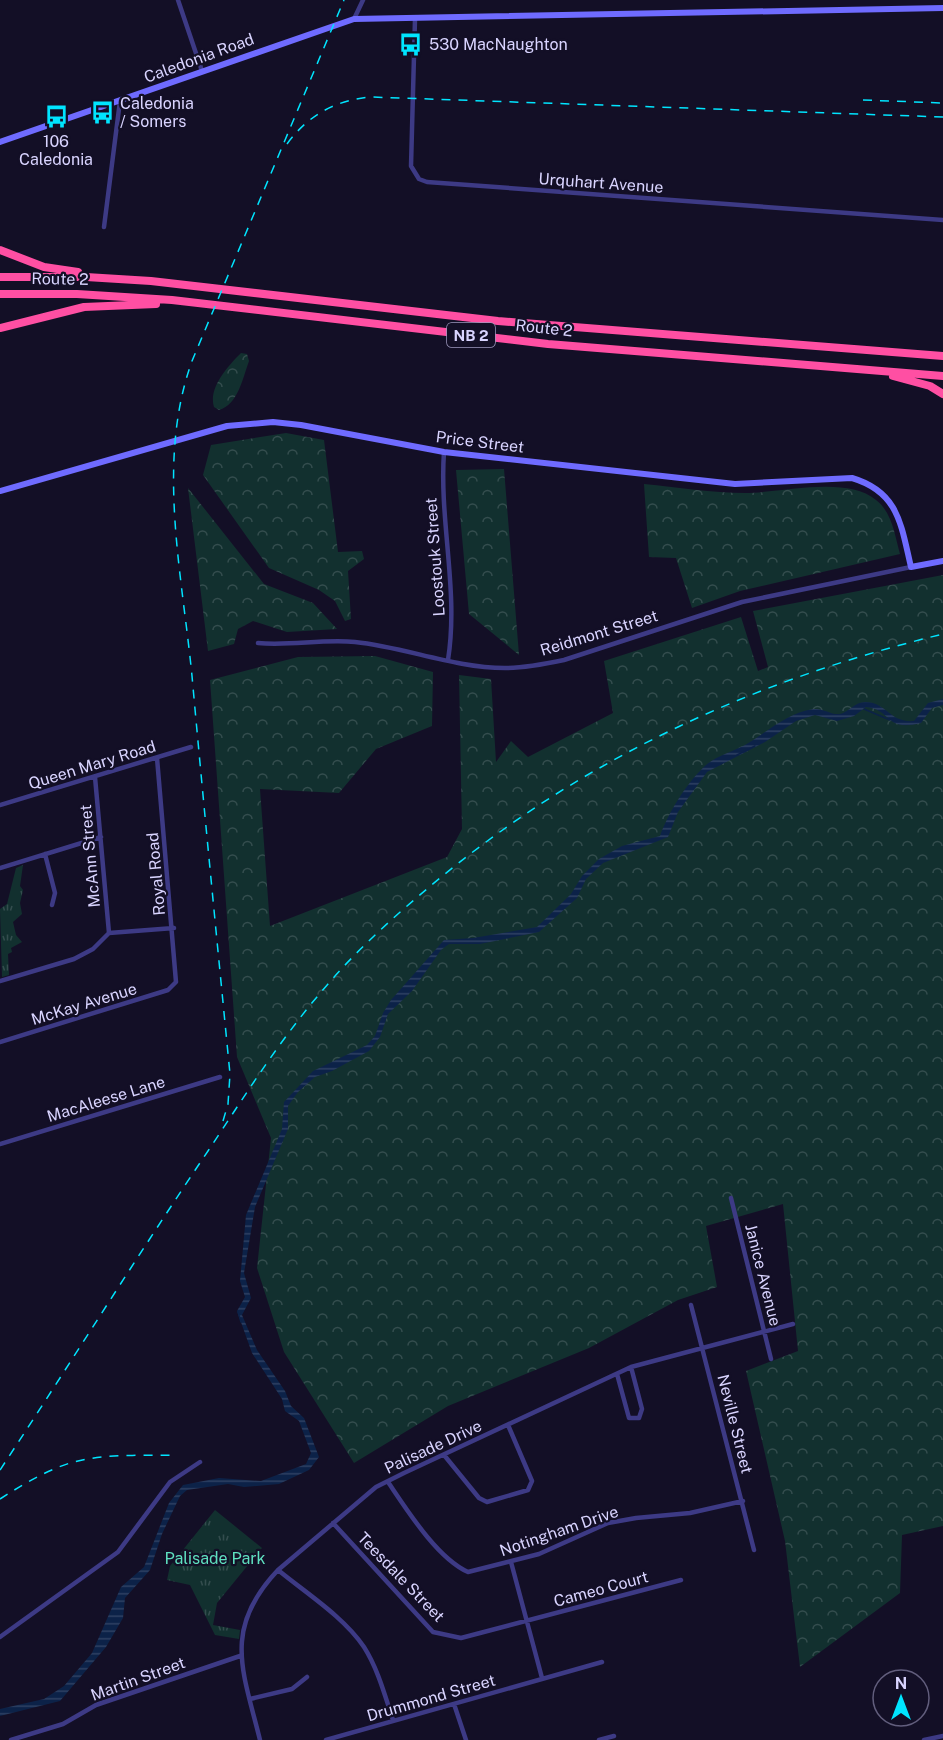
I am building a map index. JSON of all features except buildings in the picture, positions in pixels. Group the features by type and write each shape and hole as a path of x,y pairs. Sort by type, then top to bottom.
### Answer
{"highway":[{"path":"0,250 44,267 126,280"},
{"name":"Route 2","path":"0,277 126,280 200,286 498,321 943,356"},
{"name":"Route 2","path":"0,294 109,296 202,304 548,344 943,376"},
{"path":"0,328 84,307 202,304"},
{"path":"845,369 895,377 943,393"}],"street":[{"path":"178,0 202,71"},
{"path":"354,19 363,0"},
{"name":"Caledonia Road","path":"0,142 354,19 415,20 943,8"},
{"name":"Urquhart Avenue","path":"415,20 411,166 419,179 427,182 943,220"},
{"path":"104,226 120,101"},
{"name":"Price Street","path":"0,491 227,426 273,423 301,425 444,452 735,484 852,478 875,487 891,502 899,518 911,567"},
{"name":"Loostouk Street","path":"444,452 442,483 452,612 447,660"},
{"name":"Reidmont Street","path":"258,643 278,645 327,641 356,642 447,660 503,668 564,660 742,603 943,561"},
{"name":"Queen Mary Road","path":"0,805 191,747"},
{"name":"Royal Road","path":"157,758 178,977 173,986"},
{"name":"McAnn Street","path":"95,777 109,933"},
{"path":"0,868 101,837"},
{"path":"45,854 55,893 52,904"},
{"path":"0,981 74,959 93,949 109,933 174,928"},
{"name":"McKay Avenue","path":"0,1042 168,990 173,986"},
{"name":"MacAleese Lane","path":"0,1144 220,1077"},
{"name":"Janice Avenue","path":"731,1198 771,1359"},
{"name":"Neville Street","path":"691,1305 754,1550"},
{"name":"Palisade Drive","path":"260,1740 240,1656 241,1635 250,1608 266,1583 278,1570 376,1487 630,1367 793,1324"},
{"path":"617,1374 629,1418 639,1418 642,1409 630,1367"},
{"path":"444,1455 479,1498 487,1502 528,1490 532,1481 508,1425"},
{"path":"0,1637 118,1552 170,1482 200,1462"},
{"name":"Notingham Drive","path":"388,1482 417,1522 457,1567 468,1572 539,1554 608,1523 636,1518 690,1514 743,1501"},
{"name":"Teesdale Street","path":"333,1523 433,1632 461,1638 527,1622"},
{"path":"512,1562 542,1678"},
{"path":"278,1570 343,1624 363,1646 373,1664 393,1720"},
{"name":"Cameo Court","path":"527,1622 681,1580"},
{"name":"Martin Street","path":"11,1740 63,1724 96,1705 240,1656"},
{"name":"Drummond Street","path":"326,1740 345,1738 393,1720 602,1662"},
{"path":"250,1699 292,1689 307,1677"},
{"path":"454,1704 466,1740"},
{"path":"599,1740 614,1736"},
{"path":"924,1740 942,1737"}],"green space":[{"path":"241,353 247,354 249,361 242,382 231,402 219,410 214,407 213,400 216,385"},
{"path":"286,433 324,440 338,552 362,551 364,559 348,571 351,619 345,621 335,601 319,590 269,568 203,475 211,445"},
{"path":"504,469 519,655 469,614 456,470"},
{"path":"644,484 733,493 813,487 848,488 876,500 886,511 900,554 740,591 692,608 676,558 649,557"},
{"path":"188,488 264,584 313,603 337,629 287,632 253,621 238,629 234,644 208,651"},
{"path":"943,575 943,1526 902,1535 900,1593 800,1667 785,1541 746,1371 798,1351 783,1204 706,1226 717,1287 678,1300 589,1348 448,1406 354,1463 284,1352 257,1268 271,1138 237,1057 210,680 298,657 375,656 433,672 432,726 376,749 339,793 260,789 270,926 447,857 462,829 459,675 491,679 496,762 511,741 528,757 613,713 604,661 741,617 758,671 768,667 753,611"},
{"path":"23,865 20,886 23,890 20,903 22,914 13,922 16,935 22,942 11,948 12,952 8,954 9,975 2,977 0,909 7,904 16,868"},
{"name":"Palisade Park","path":"215,1510 262,1548 217,1603 213,1625 240,1630 239,1639 215,1635 190,1585 167,1580 170,1566"}],"water":[{"path":"943,699 943,705 932,708 921,723 909,725 894,723 881,712 866,707 854,716 837,721 815,715 796,721 765,742 707,772 678,812 668,837 603,863 586,879 577,898 539,932 480,944 449,944 441,950 412,991 388,1014 380,1037 369,1051 332,1071 315,1077 298,1092 288,1106 288,1129 255,1207 244,1273 251,1298 242,1315 257,1350 285,1391 291,1406 304,1418 319,1457 309,1470 279,1484 244,1487 228,1484 187,1490 180,1496 162,1534 150,1570 125,1598 123,1618 106,1647 60,1701 0,1716 0,1709 44,1699 64,1686 92,1653 121,1587 144,1567 169,1503 183,1485 219,1478 261,1481 306,1464 311,1453 299,1421 285,1411 282,1399 252,1353 237,1311 245,1297 240,1281 246,1215 282,1129 284,1102 313,1071 367,1045 375,1036 383,1013 391,1000 444,940 473,938 537,927 571,894 582,876 599,859 622,846 660,836 683,793 710,762 804,711 817,709 840,714 865,702 878,705 899,719 914,721 928,703"}],"waterway":[{"path":"864,709 890,720"},
{"path":"737,755 755,746"},
{"path":"238,1312 241,1322"}],"railway":[{"path":"223,1121 228,1104 230,1074 192,676 178,557 175,517 175,438 181,399 192,361 344,0"},
{"path":"287,144 304,125 324,111 346,102 371,97 943,117"},
{"path":"863,100 943,103"},
{"path":"0,1470 155,1230 277,1049 335,976 393,918 497,834 555,795 615,759 678,727 807,674 874,652 943,634"},
{"path":"0,1499 43,1474 70,1463 109,1456 176,1455"}],"place":[{"name":"530 MacNaughton","path":"411,44"},
{"name":"Caledonia / Somers","path":"102,112"},
{"name":"106 Caledonia","path":"56,116"}]}
